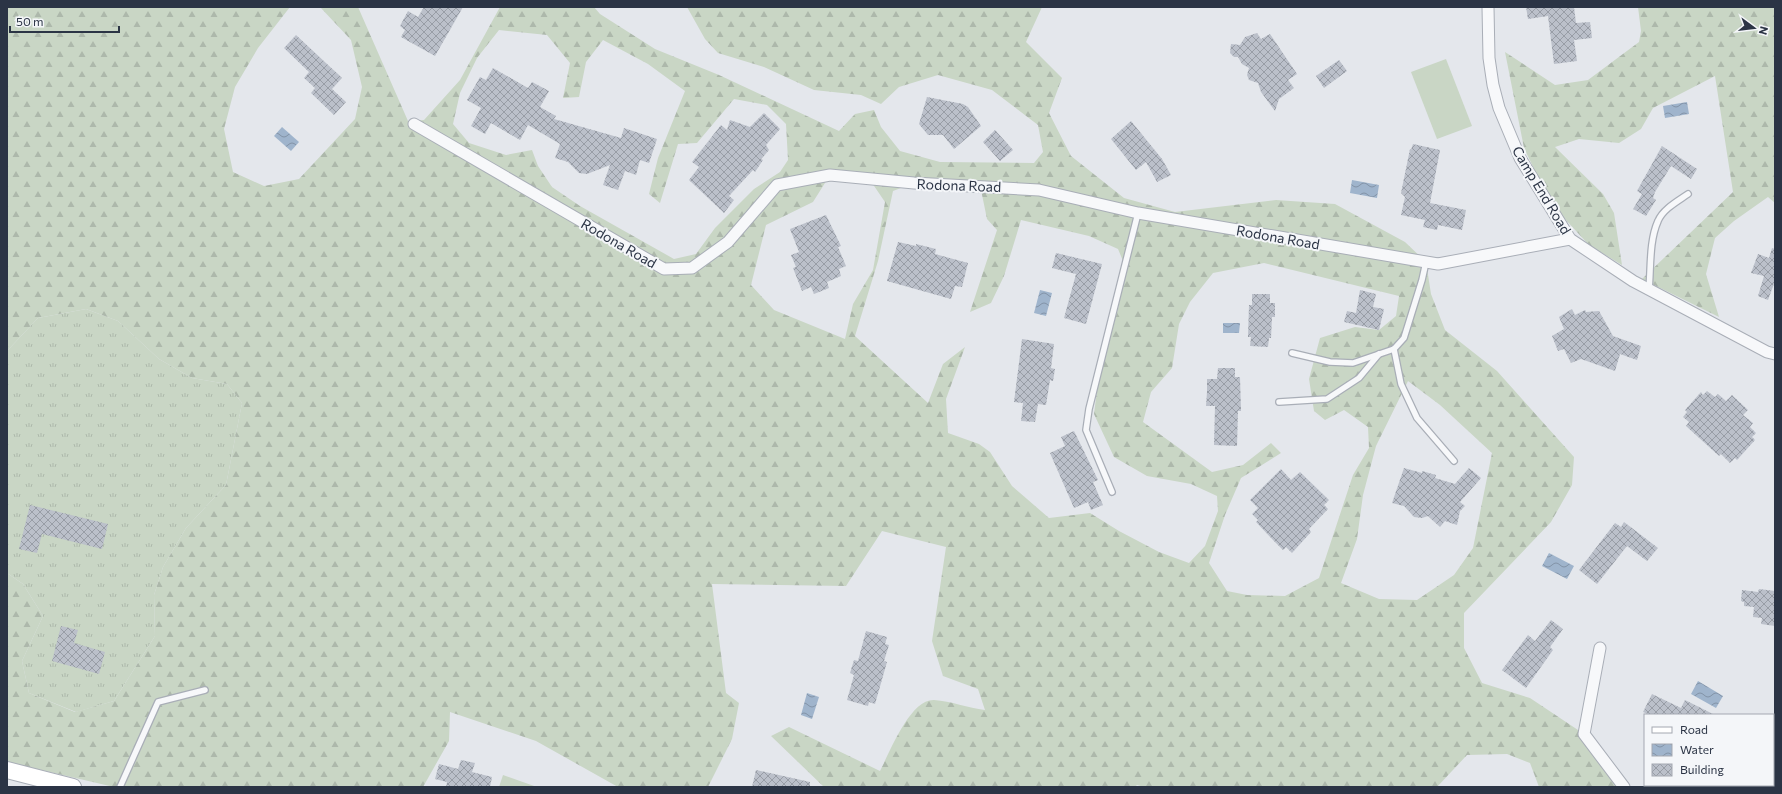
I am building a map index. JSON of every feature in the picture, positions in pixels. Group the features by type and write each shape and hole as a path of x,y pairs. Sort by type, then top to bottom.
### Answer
{"main road":[{"path":"7,770 73,787"}],"street":[{"name":"Camp End Road","path":"1488,7 1489,58 1493,85 1499,108 1524,164 1570,239 1649,290 1767,352 1775,354"},
{"name":"Rodona Road","path":"414,124 664,269 692,268 722,247 777,185 830,175 914,183 1039,190 1138,213 1438,264 1570,239"},
{"path":"1600,648 1584,734 1624,787"}],"lane":[{"path":"1649,290 1653,242 1658,220 1666,210 1688,194"},
{"path":"1112,492 1086,430 1089,409 1138,213"},
{"path":"1292,353 1330,362 1353,364 1394,349 1404,338 1426,262"},
{"path":"1394,349 1401,384 1417,418 1454,461"},
{"path":"1279,402 1327,399 1359,378 1379,354"},
{"path":"120,787 158,702 205,690"}],"green space":[{"path":"7,7 290,7 258,48 235,87 224,129 233,172 264,186 299,179 355,119 362,87 351,40 320,7 358,7 408,121 424,120 460,80 500,7 594,7 600,14 655,49 719,75 839,131 855,114 874,110 881,127 900,151 940,162 1034,163 1043,152 1038,125 992,90 938,75 899,87 881,104 861,95 814,90 764,67 718,53 705,39 687,7 1042,7 1026,42 1062,78 1049,113 1071,156 1124,198 1175,212 1276,200 1335,204 1405,242 1426,262 1431,294 1445,330 1497,371 1574,457 1572,485 1551,522 1464,613 1464,648 1482,683 1530,698 1584,734 1624,787 1539,787 1530,763 1507,754 1467,755 1437,787 1144,787 1137,785 1135,787 824,787 771,736 789,727 880,771 895,740 909,717 925,702 934,700 985,710 978,689 943,676 932,641 946,547 882,531 846,586 712,584 726,693 739,703 732,739 708,787 618,787 536,741 450,712 449,741 423,787 114,787 7,762 7,573 23,584 43,616 22,661 29,693 75,712 114,701 155,636 154,595 163,567 186,528 226,485 242,403 227,384 192,378 159,359 118,321 86,309 38,318 7,351","holes":["499,30 547,35 570,63 563,98 579,97 586,62 603,40 648,64 685,91 658,158 649,194 660,203 678,144 697,143 734,99 767,105 786,124 788,160 780,172 754,189 715,228 696,254 674,259 580,206 552,187 538,166 532,150 506,155 469,143 453,124 460,93 477,58","830,175 870,180 885,202 873,270 853,304 845,339 774,310 751,285 766,225 813,202","914,183 980,185 987,219 997,230 970,312 991,303 1004,276 1021,220 1089,236 1118,249 1126,268 1118,309 1099,375 1094,414 1114,457 1147,476 1191,484 1217,496 1218,511 1205,546 1189,563 1159,552 1119,531 1090,513 1049,518 1012,486 990,452 979,444 948,433 946,399 965,347 943,364 928,403 855,336 878,261 893,191","1264,263 1399,296 1396,316 1379,330 1355,327 1320,338 1309,379 1314,411 1325,420 1344,410 1368,427 1369,448 1353,475 1319,578 1285,596 1247,595 1227,591 1209,563 1225,515 1241,478 1281,453 1271,443 1243,465 1212,472 1143,422 1151,392 1172,368 1179,324 1190,302 1213,273","1408,381 1440,405 1492,453 1473,548 1454,575 1417,600 1379,599 1341,583 1357,539 1363,495 1376,446"]},
{"path":"1638,7 1775,7 1775,203 1768,197 1734,221 1715,238 1706,274 1719,317 1642,279 1733,192 1715,76 1653,108 1641,129 1619,143 1579,139 1555,147 1603,194 1614,213 1622,265 1589,245 1551,204 1524,148 1505,52 1555,85 1588,80 1639,42 1641,31"},
{"path":"1446,59 1472,126 1437,139 1411,72"},
{"path":"86,309 118,321 159,359 192,378 227,384 242,403 226,485 186,528 163,567 154,595 155,636 114,701 76,712 29,693 22,661 43,616 23,584 7,573 7,351 38,318"},
{"path":"503,775 537,787 499,787"}],"water":[{"path":"1687,102 1689,114 1665,118 1663,106"},
{"path":"282,127 299,142 291,151 274,136"},
{"path":"1352,180 1379,185 1377,198 1350,193"},
{"path":"1040,290 1052,293 1046,316 1034,313"},
{"path":"1223,323 1240,323 1239,333 1223,333"},
{"path":"1549,553 1574,566 1567,579 1542,566"},
{"path":"1698,681 1723,696 1716,708 1691,694"},
{"path":"807,693 819,697 812,719 801,715"}],"building":[{"path":"424,7 463,7 435,56 401,37 405,30 400,26 408,11 418,17"},
{"path":"1526,7 1574,7 1576,23 1590,22 1592,38 1574,40 1577,61 1554,64 1548,16 1528,19"},
{"path":"1257,33 1261,39 1270,34 1297,74 1288,80 1294,88 1279,99 1275,111 1261,92 1258,83 1249,80 1247,75 1249,68 1242,64 1238,57 1234,57 1230,53 1231,44 1240,45 1245,37"},
{"path":"296,35 342,78 332,89 346,102 334,115 311,93 315,88 304,78 309,72 284,48"},
{"path":"1339,60 1347,71 1324,88 1316,76"},
{"path":"493,68 528,88 532,82 549,91 540,107 556,116 554,119 621,138 624,128 657,139 649,163 640,160 636,175 625,171 618,190 603,185 610,165 587,174 579,173 568,162 555,158 560,144 528,125 520,140 491,123 485,134 471,126 481,108 467,100 480,77 486,80"},
{"path":"927,97 963,104 968,107 981,126 954,149 943,135 928,135 919,124"},
{"path":"764,113 780,129 766,145 769,150 761,159 763,160 755,172 753,170 729,196 734,200 724,213 689,180 699,167 692,162 721,125 727,130 730,120 750,127"},
{"path":"1131,121 1162,159 1171,175 1157,182 1146,162 1136,170 1111,139"},
{"path":"995,130 1013,150 1000,161 983,142"},
{"path":"1413,144 1440,150 1430,203 1466,210 1462,230 1438,225 1437,230 1423,227 1425,220 1401,215 1405,197 1401,193 1410,149 1411,150"},
{"path":"1662,146 1697,169 1691,179 1671,166 1655,192 1653,198 1656,200 1646,216 1633,209 1642,194 1637,191"},
{"path":"826,215 841,246 838,247 846,266 839,269 841,276 827,282 829,288 814,294 811,287 802,291 793,268 796,267 791,255 799,252 790,229"},
{"path":"898,242 916,246 916,244 936,249 935,254 968,263 962,287 955,286 951,299 887,281"},
{"path":"1772,248 1775,249 1775,281 1768,300 1758,296 1764,276 1751,273 1758,254 1769,258"},
{"path":"1056,253 1102,264 1086,324 1064,318 1076,274 1052,268"},
{"path":"1360,290 1376,294 1373,307 1384,309 1379,330 1344,322 1347,311 1356,313"},
{"path":"1252,294 1270,294 1270,303 1275,303 1275,317 1272,317 1271,338 1269,338 1268,347 1250,346 1251,337 1248,337 1249,305 1252,305"},
{"path":"1572,309 1575,315 1585,310 1586,312 1599,311 1613,336 1641,346 1637,360 1620,354 1615,371 1581,359 1571,363 1564,349 1558,351 1552,336 1564,329 1559,317"},
{"path":"1022,339 1054,344 1051,368 1055,369 1053,381 1050,380 1046,405 1038,404 1035,422 1021,421 1023,403 1014,402"},
{"path":"1218,368 1235,368 1235,377 1240,377 1241,411 1238,411 1237,446 1214,445 1215,406 1206,406 1207,379 1217,379"},
{"path":"1707,391 1715,397 1718,394 1726,401 1732,395 1748,410 1743,415 1753,423 1750,427 1756,433 1752,437 1755,440 1737,460 1735,458 1730,463 1721,454 1719,456 1686,426 1689,422 1683,417 1687,412 1685,410 1701,392 1703,395"},
{"path":"1074,431 1098,480 1093,482 1103,505 1091,510 1088,502 1074,508 1050,453 1065,446 1061,437"},
{"path":"1404,468 1436,475 1435,478 1455,484 1469,468 1481,478 1460,502 1465,506 1460,511 1457,525 1445,521 1440,527 1428,516 1422,518 1414,517 1404,506 1392,503"},
{"path":"1281,469 1291,480 1300,472 1329,500 1324,505 1328,509 1309,529 1311,532 1292,553 1286,547 1283,550 1256,522 1258,520 1252,514 1258,508 1250,500"},
{"path":"30,505 108,524 102,549 42,534 37,553 19,549"},
{"path":"1624,522 1658,548 1647,561 1627,546 1597,584 1579,570 1615,523 1621,527"},
{"path":"1759,589 1775,591 1775,626 1761,624 1762,618 1753,617 1754,607 1744,606 1744,602 1741,601 1742,590 1758,592"},
{"path":"1551,620 1563,629 1550,647 1553,650 1526,688 1502,670 1528,635 1535,641"},
{"path":"61,626 78,630 74,643 105,652 99,674 52,661"},
{"path":"866,631 887,637 885,644 889,645 884,661 887,662 875,704 869,702 868,706 847,700 854,675 850,673 854,660 858,661"},
{"path":"1652,694 1681,708 1685,700 1713,714 1648,714 1643,712"},
{"path":"461,760 475,763 472,772 492,777 490,787 446,787 447,782 435,779 439,764 458,769"},
{"path":"756,770 810,782 810,787 752,787"}]}
